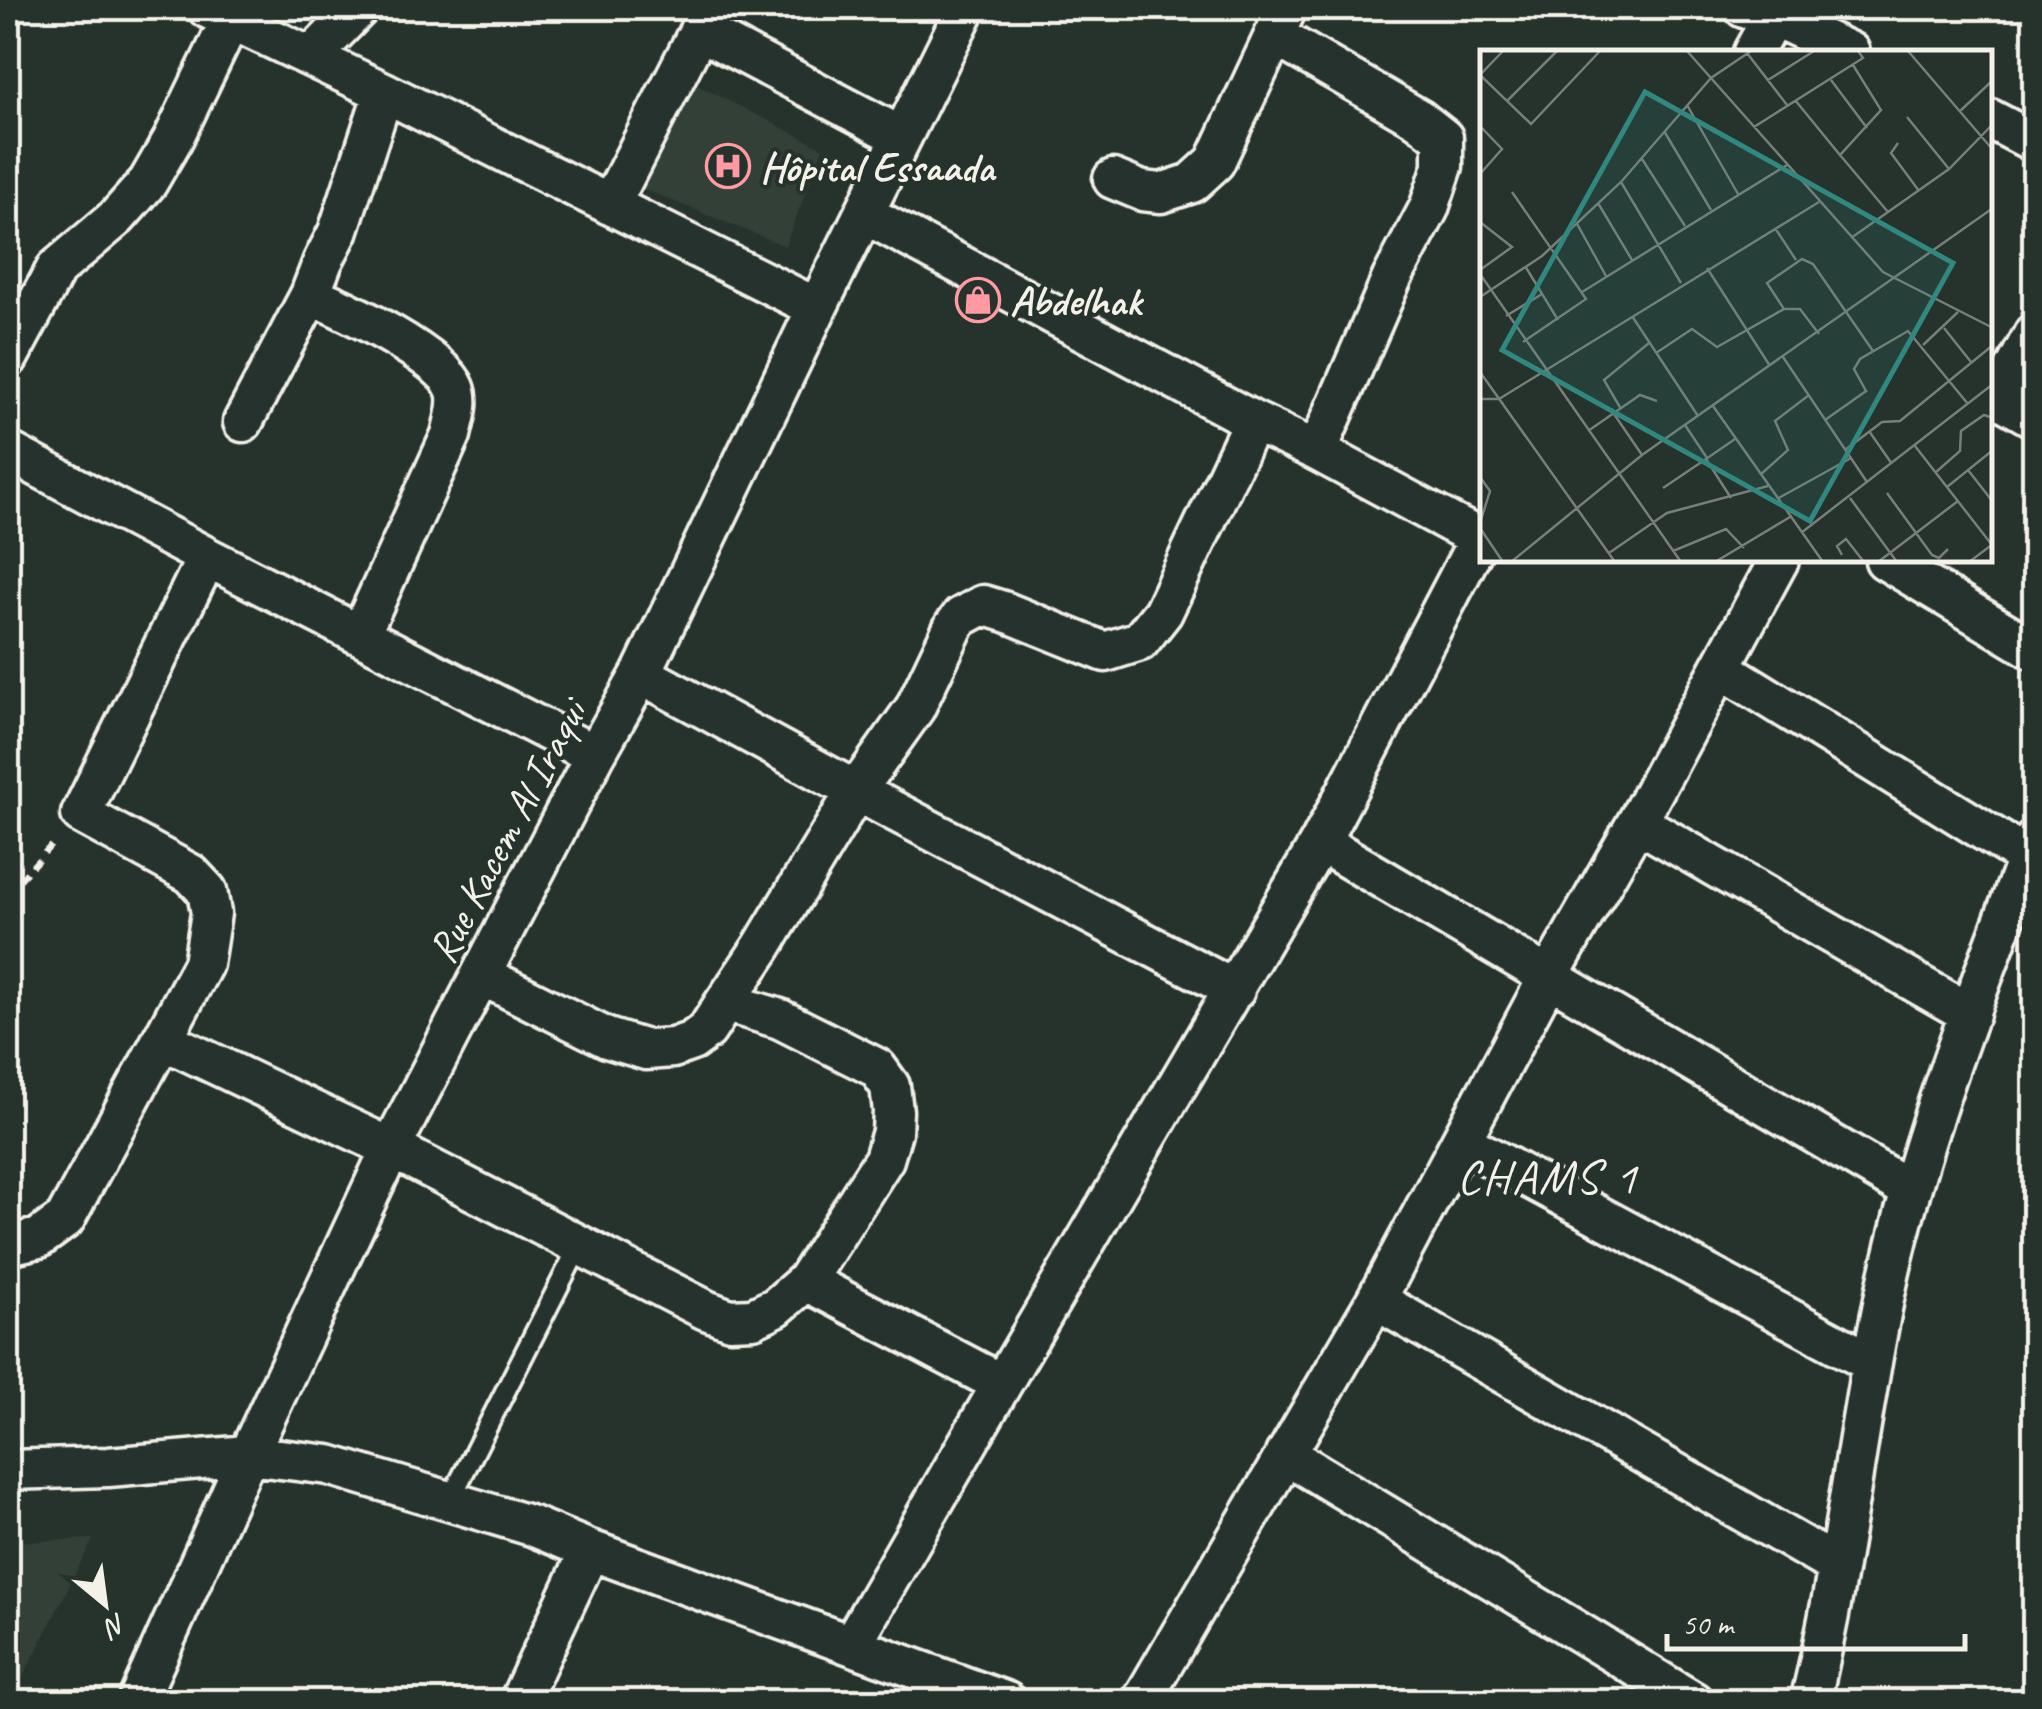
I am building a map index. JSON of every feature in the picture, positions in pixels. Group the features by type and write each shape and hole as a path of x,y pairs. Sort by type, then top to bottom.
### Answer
{"street":[{"path":"312,57 359,8"},
{"name":"Rue Kacem Al Iraqui","path":"137,1702 392,1148 595,755 641,674 966,8"},
{"path":"1753,50 1765,10 1846,50"},
{"path":"8,358 56,269 116,217 148,182 173,138 219,13 817,308"},
{"path":"610,205 697,17 902,136"},
{"path":"1113,179 1142,192 1162,193 1192,182 1215,162 1280,22 1442,138 1443,166 1429,208 1392,278 1317,451"},
{"path":"243,422 310,296 338,232 384,92"},
{"path":"1992,120 2034,142"},
{"path":"865,214 1253,421 1480,534"},
{"path":"310,296 358,317 434,362 455,388 457,410 451,435 360,635"},
{"path":"2034,333 1994,396 2034,418"},
{"path":"481,975 607,1038 646,1050 673,1048 707,1030 856,791 915,708 954,626 970,610 983,605 1105,652 1140,641 1163,612 1253,421"},
{"path":"12,466 207,556 595,755"},
{"path":"851,1646 1320,842 1480,537"},
{"path":"8,1244 39,1238 65,1218 203,964 210,913 206,892 191,874 81,814 207,556"},
{"path":"1141,1702 1376,1300 1548,976 1637,822 1778,562"},
{"path":"1888,562 2034,650"},
{"path":"1720,668 2031,849 1910,1190 1887,1286 1810,1702"},
{"path":"641,674 1235,990"},
{"path":"1637,822 1970,1014"},
{"path":"1320,842 1910,1190"},
{"path":"162,1039 392,1148 706,1310 730,1318 753,1318 776,1307 806,1281 884,1159 893,1111 890,1086 877,1068 780,1020 726,1002"},
{"path":"1462,1142 1872,1363"},
{"path":"806,1281 1002,1384"},
{"path":"1376,1300 1837,1566"},
{"path":"1284,1454 1694,1702"},
{"path":"8,1470 248,1455 329,1465 532,1526 1007,1702"},
{"path":"518,1702 590,1550"}],"lane":[{"path":"450,1502 580,1244"}],"path":[{"path":"8,894 81,814"}],"shaded area":[{"name":"Hôpital Essaada","path":"681,77 823,148 785,246 633,185"},
{"path":"93,1539 11,1701 8,1701 8,1542"}],"place":[{"name":"Hôpital Essaada","path":"728,166"},
{"name":"Abdelhak","path":"978,300"}],"district":[{"name":"CHAMS 1","path":"1548,1176"}]}
